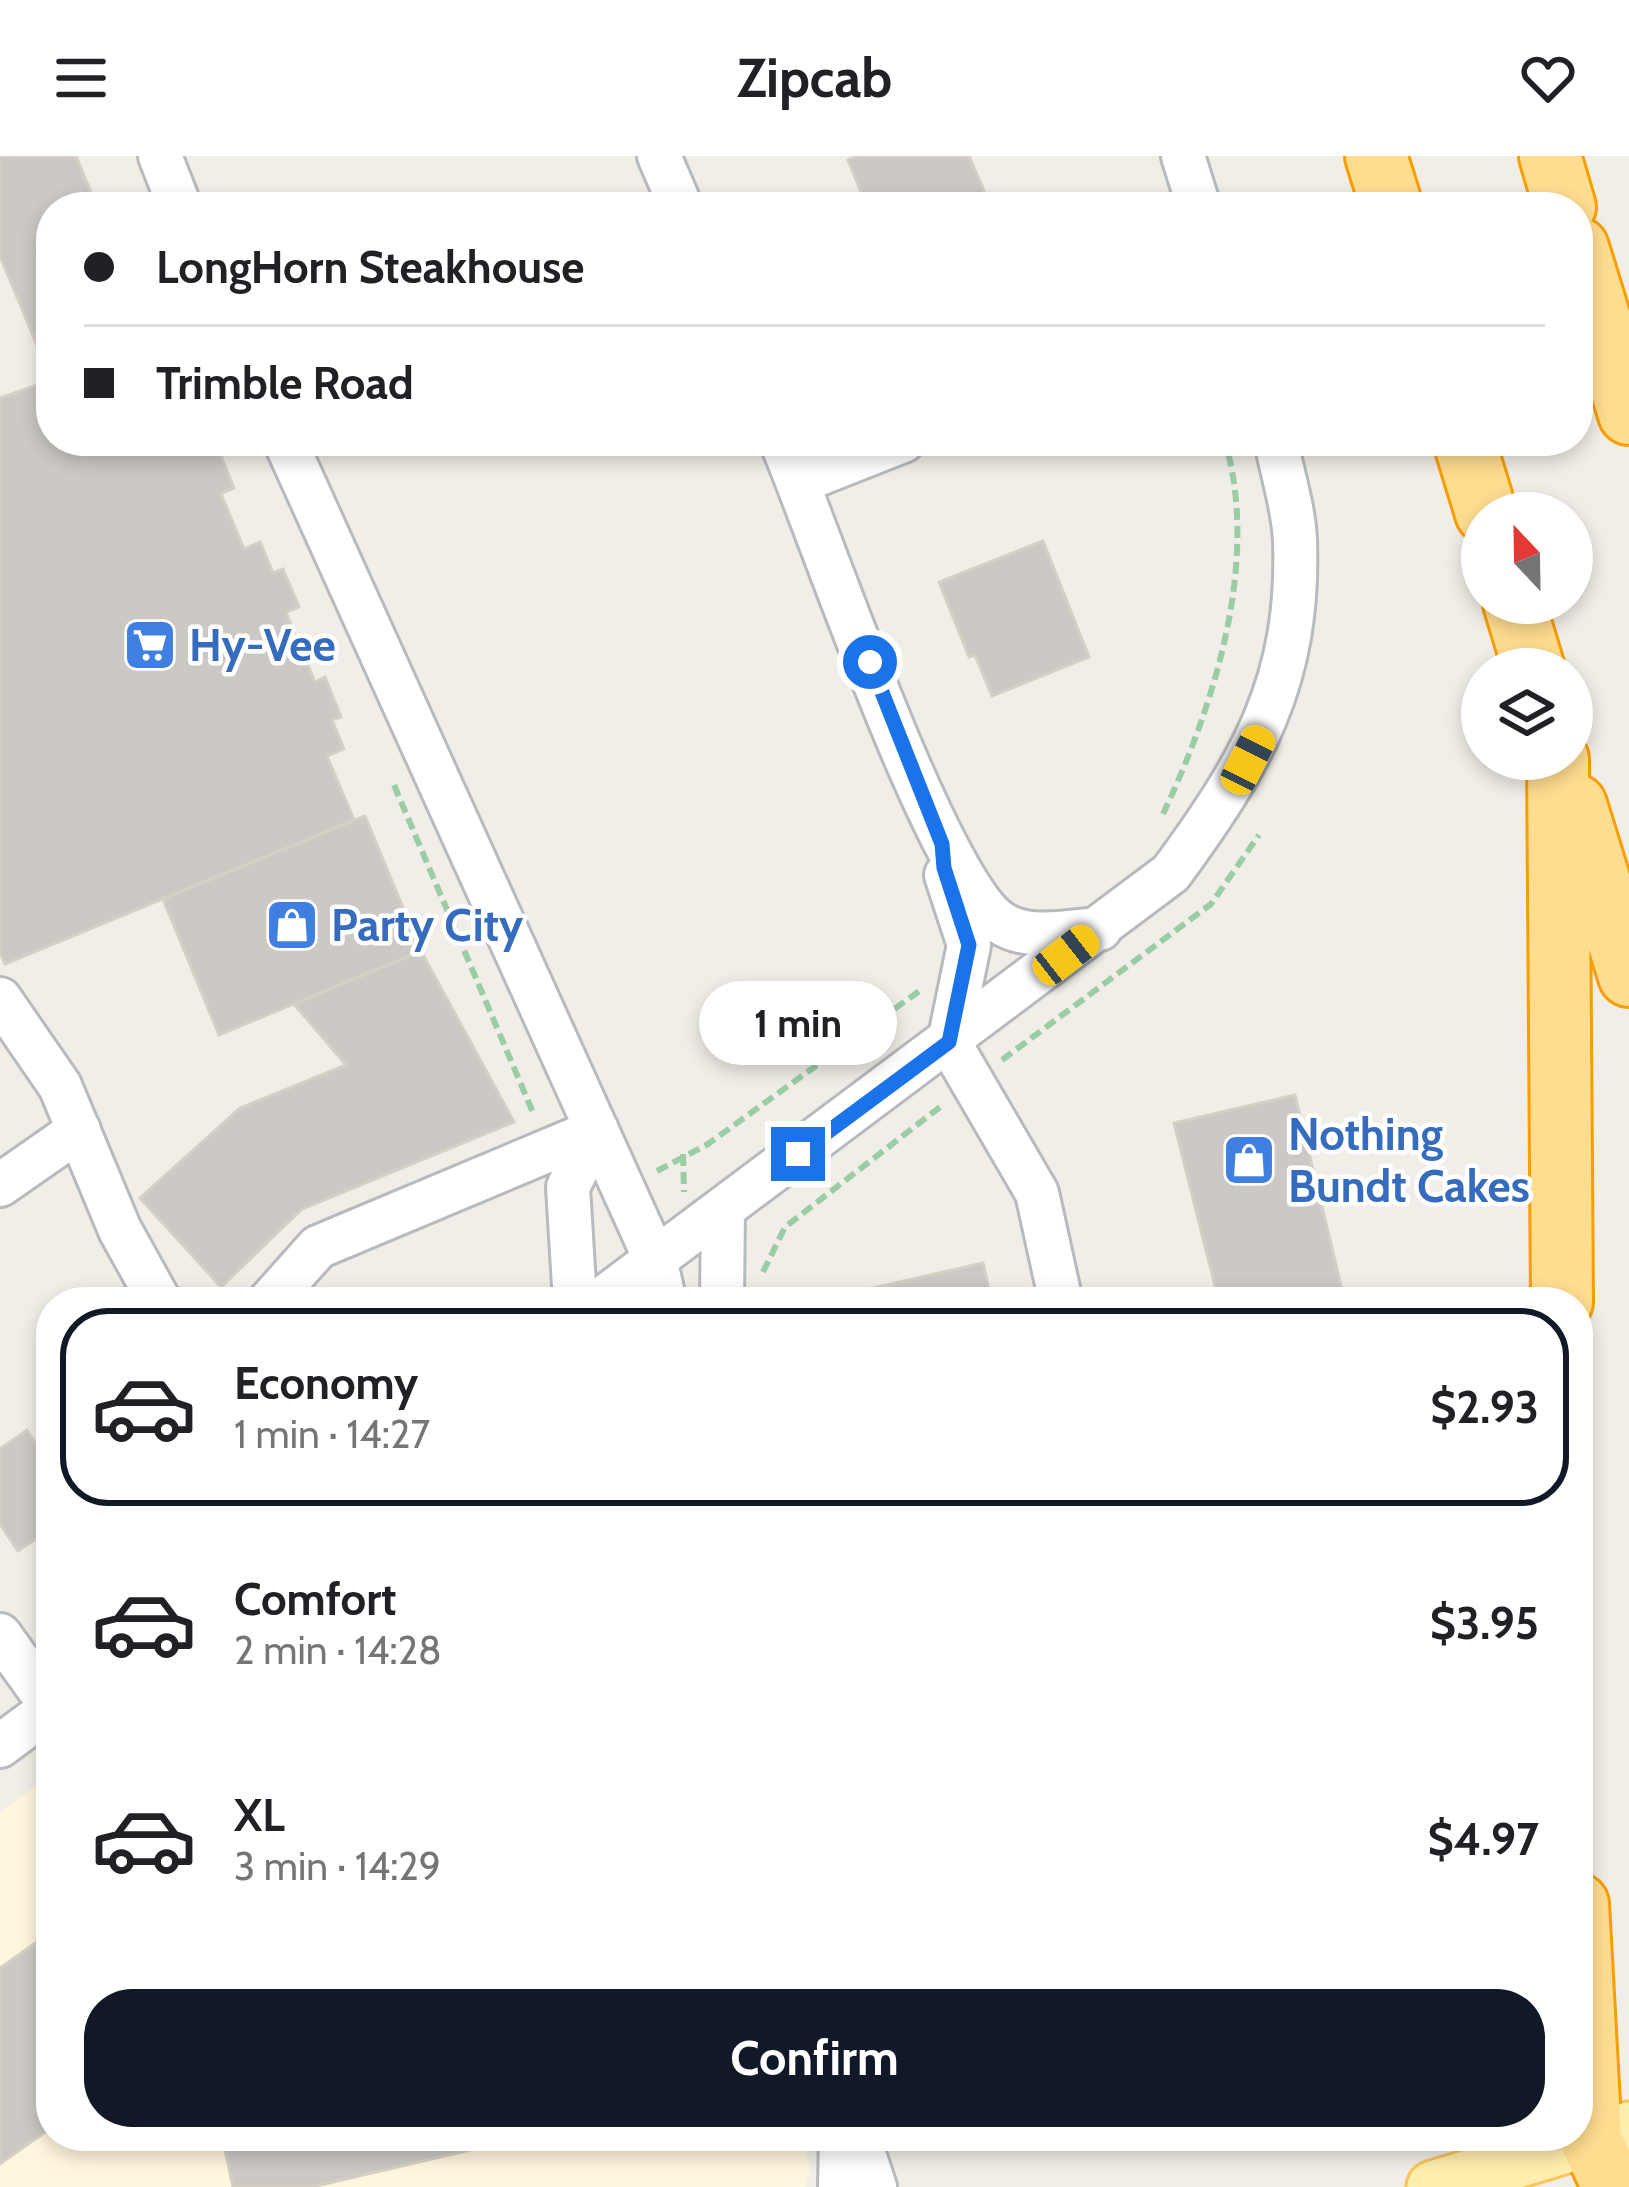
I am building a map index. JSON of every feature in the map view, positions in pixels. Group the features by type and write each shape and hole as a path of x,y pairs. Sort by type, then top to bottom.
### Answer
{"highway":[{"path":"1376,156 1387,192"},
{"path":"1550,156 1561,192"},
{"path":"1593,297 1629,414"},
{"path":"1469,456 1480,492"},
{"path":"1560,780 1562,1287"},
{"path":"1567,780 1629,976"},
{"path":"1593,2016 1611,2151"}],"main road":[{"path":"1433,2187 1611,2151"}],"street":[{"path":"160,156 175,192"},
{"path":"659,156 675,192"},
{"path":"1183,156 1194,192"},
{"path":"292,456 655,1259 662,1287"},
{"path":"788,456 942,844 1002,925 1036,934 1100,929"},
{"path":"799,482 865,456"},
{"path":"618,1287 1171,873 1235,785 1261,734 1282,675 1293,605 1295,538 1279,456"},
{"path":"942,844 944,868 969,945 949,1042 1037,1193 1058,1287"},
{"path":"0,999 60,1086 120,1230 152,1287"},
{"path":"0,1185 79,1130"},
{"path":"282,1287 318,1247 597,1130"},
{"path":"574,1287 568,1187 597,1130"},
{"path":"722,1287 723,1209"},
{"path":"0,1636 36,1686"},
{"path":"0,1746 36,1718"},
{"path":"840,2187 841,2151"},
{"path":"863,2151 875,2187"}],"path":[{"path":"388,770 536,1119 532,1157"}],"shaded area":[{"path":"36,1786 36,2151 806,2151 810,2169 806,2187 0,2187 0,1812"}],"building":[{"path":"0,156 76,156 91,192 36,192 36,343 0,256"},
{"path":"857,156 969,156 985,192 861,192 848,160"},
{"name":"Hy-Vee","path":"36,385 36,456 221,456 234,488 221,494 244,549 260,542 273,573 283,569 299,607 286,612 315,682 325,677 341,717 332,720 344,749 327,756 354,820 5,964 0,952 0,398"},
{"path":"1043,541 1089,657 992,696 975,655 969,657 939,582"},
{"name":"Party City","path":"365,816 421,951 219,1035 163,899"},
{"path":"421,951 514,1122 302,1209 221,1287 140,1198 240,1108 346,1065 294,1004"},
{"path":"1295,1095 1341,1287 1215,1287 1174,1123"},
{"path":"983,1263 989,1287 877,1287"},
{"path":"27,1430 36,1444 36,1539 18,1551 0,1524 0,1449"},
{"path":"36,1943 36,2139 0,2164 0,1968"},
{"path":"225,2151 466,2151 312,2187 233,2187"}],"place":[{"name":"Hy-Vee","path":"150,645"},
{"name":"Party City","path":"292,925"},
{"name":"Nothing Bundt Cakes","path":"1249,1160"}],"route":[{"path":"798,1154 949,1042 969,945 944,868 942,844 870,662"}]}
